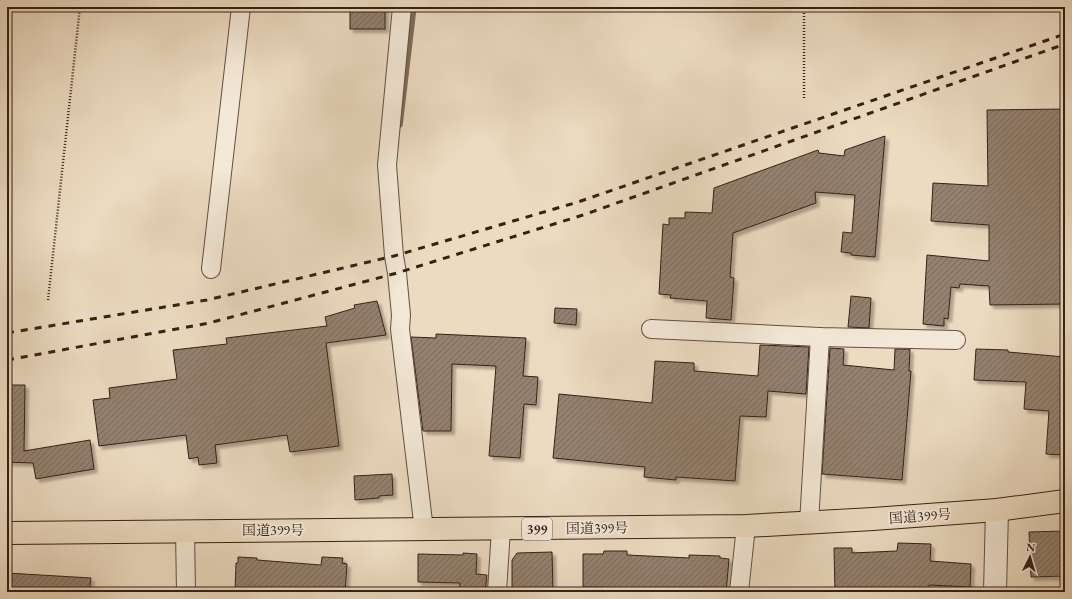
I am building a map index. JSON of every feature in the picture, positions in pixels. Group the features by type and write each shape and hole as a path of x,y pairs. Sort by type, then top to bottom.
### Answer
{"highway":[{"name":"国道399号","path":"7,533 185,530 424,530 746,526 997,510 1065,501"}],"street":[{"path":"211,269 242,7"},
{"path":"402,7 387,164 394,256 401,314 400,329 424,530"},
{"path":"651,329 820,337 956,340"},
{"path":"809,523 820,337"},
{"path":"995,592 997,510"},
{"path":"739,592 746,526"},
{"path":"497,592 501,529"},
{"path":"185,530 186,592"}],"path":[{"path":"48,300 80,7"},
{"path":"804,7 804,98"}],"building":[{"path":"350,7 385,7 385,29 350,29"},
{"path":"1065,109 1065,304 990,305 989,286 960,284 959,288 951,287 948,319 944,318 944,326 923,324 927,255 989,261 989,225 931,221 933,183 988,186 987,110"},
{"path":"885,136 875,257 851,255 851,253 841,252 843,232 852,233 855,195 815,192 816,203 733,233 730,277 734,278 731,320 706,318 707,301 670,298 671,295 659,294 663,224 669,225 669,218 685,218 685,212 712,213 714,188 818,150 819,153 844,156 845,150"},
{"path":"851,296 871,298 869,328 848,327"},
{"path":"377,301 386,335 326,343 339,446 290,452 287,435 215,445 217,463 199,465 198,457 189,459 186,435 99,446 93,400 110,398 109,388 177,379 173,350 227,344 226,338 327,326 325,317 355,308 354,305"},
{"path":"555,308 577,309 576,325 554,323"},
{"path":"436,334 526,338 523,376 538,377 536,405 524,404 520,458 489,456 496,366 452,364 451,431 423,431 411,337 436,338"},
{"path":"760,345 809,347 806,394 768,391 766,417 740,416 735,481 676,477 676,480 644,477 645,467 553,458 559,394 652,403 655,361 694,363 694,371 758,376"},
{"path":"830,348 844,349 843,365 894,370 895,349 910,349 909,371 911,371 902,480 822,474"},
{"path":"976,349 1008,350 1008,352 1065,357 1065,455 1046,454 1049,411 1024,409 1026,382 974,380"},
{"path":"7,385 25,385 24,451 90,440 94,469 36,479 33,463 7,462"},
{"path":"392,474 393,495 355,500 354,476"},
{"path":"1065,531 1065,576 1031,577 1029,532"},
{"path":"898,543 931,544 930,561 971,564 970,587 929,585 929,592 835,592 834,548 852,548 852,553 897,551"},
{"path":"604,551 627,551 627,555 689,558 689,555 720,556 720,558 729,559 726,592 641,592 642,588 583,587 583,554 603,554"},
{"path":"552,552 553,592 512,592 512,560 517,553"},
{"path":"463,553 477,554 476,574 487,575 485,592 459,592 460,583 418,582 418,554 463,555"},
{"path":"238,557 321,565 322,557 343,558 342,563 347,564 345,592 235,592 236,563 238,563"},
{"path":"7,573 91,578 89,592 7,592"}],"waterway":[{"path":"400,125 414,7"}],"railway":[{"path":"7,333 207,300 394,256 578,202 1065,34"},
{"path":"7,360 209,323 397,273 583,215 1065,44"}]}
